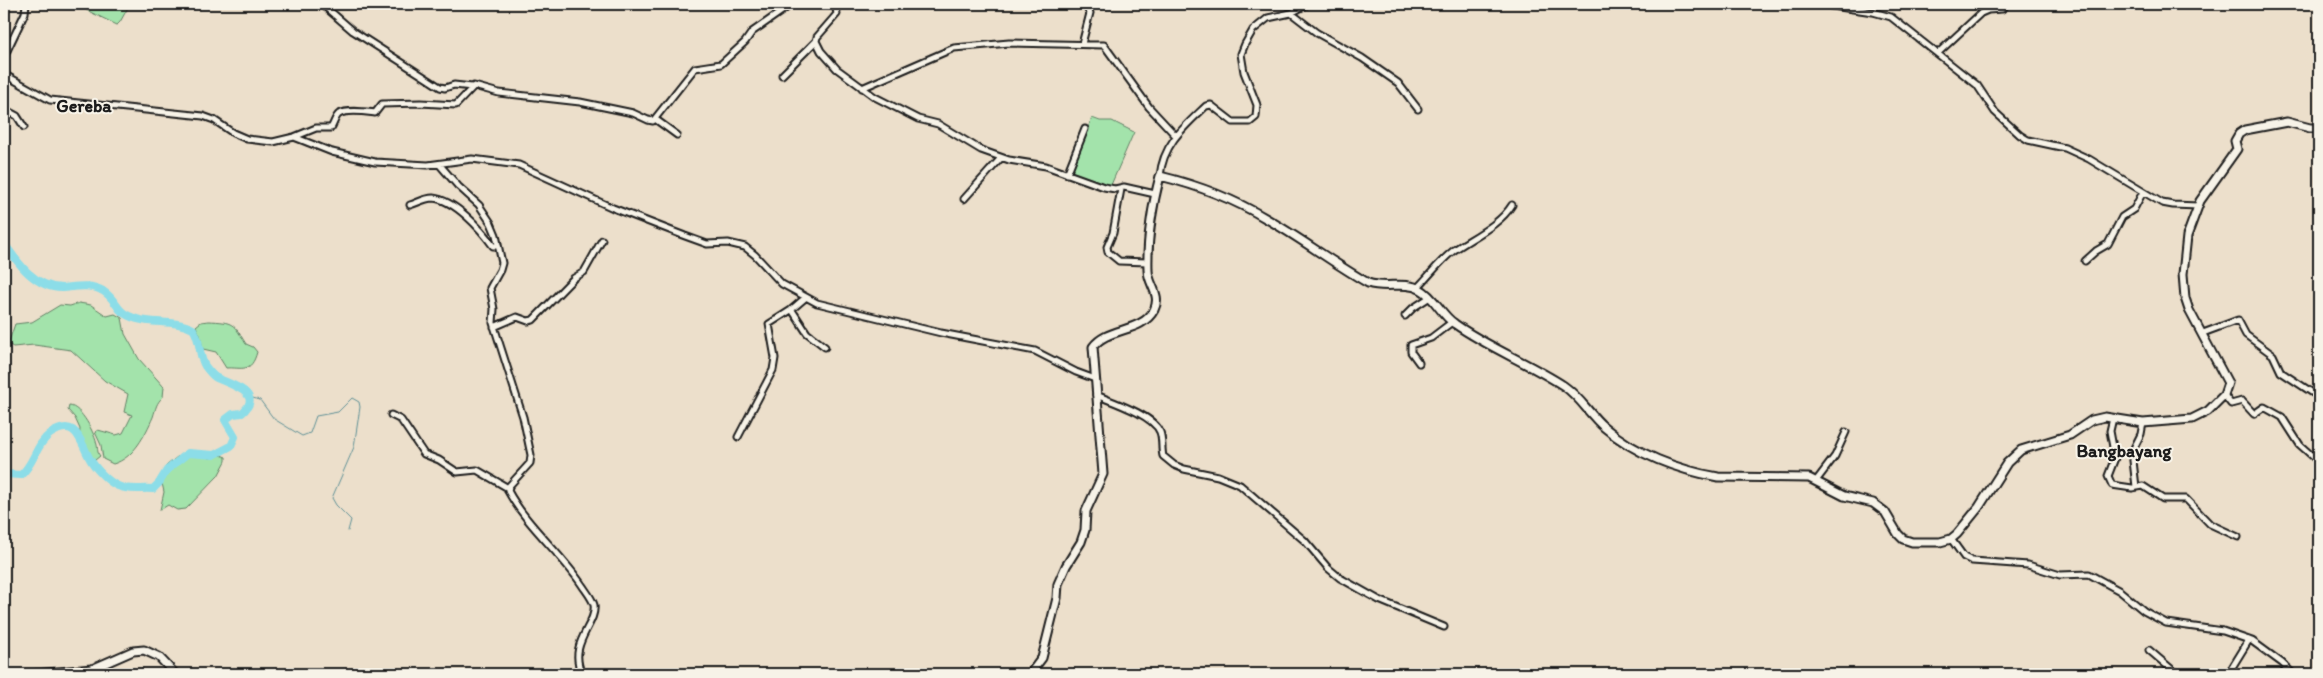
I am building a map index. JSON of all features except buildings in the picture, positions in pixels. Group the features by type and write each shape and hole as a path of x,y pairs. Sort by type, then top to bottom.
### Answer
{"street":[{"path":"4,57 25,13 26,4"},
{"path":"322,4 353,31 440,87 445,88 454,85 504,94 580,102 634,113 648,120 655,119 695,68 721,64 745,42 752,32 792,4"},
{"path":"782,75 816,41 820,33 837,14 835,4"},
{"path":"1078,4 1086,7 1090,13 1082,44"},
{"path":"1030,674 1042,658 1057,598 1058,584 1066,566 1081,542 1085,530 1086,511 1103,474 1092,350 1095,344 1102,339 1143,321 1154,309 1157,295 1147,273 1149,232 1162,162 1176,136 1209,105 1233,122 1250,122 1256,116 1257,105 1244,72 1241,54 1258,24 1268,18 1291,13 1308,4"},
{"path":"1819,4 1873,12 1891,17 1921,43 1938,53 1977,85 1995,112 2028,140 2065,148 2088,159 2162,203 2173,206 2198,206"},
{"path":"1938,53 1981,13 1988,10 2002,9 2007,4"},
{"path":"1291,13 1312,29 1362,58 1398,83 1418,109"},
{"path":"816,41 821,51 837,69 862,88 885,103 921,120 938,124 982,150 1001,158 1046,166 1104,187 1120,189 1124,187 1155,194"},
{"path":"862,88 954,48 1009,43 1106,46 1133,87 1176,136"},
{"path":"4,72 7,76 50,100 203,116 214,120 237,135 252,140 273,142 294,137 316,128 331,128 337,116 344,112 359,110 375,113 381,104 421,103 454,106 463,100 472,87"},
{"path":"4,109 15,115 24,127"},
{"path":"655,119 677,135"},
{"path":"1160,176 1186,182 1213,192 1267,218 1368,283 1384,286 1410,285 1417,288 1430,297 1452,322 1566,388 1604,427 1629,446 1644,454 1690,470 1718,476 1758,478 1803,476 1816,480 1844,496 1873,503 1885,512 1903,539 1912,542 1922,542 1951,539 1979,507 2007,463 2021,450 2070,435 2092,420 2105,417 2143,423 2192,419 2208,411 2224,394 2228,383 2185,298 2184,274 2187,236 2198,206 2206,190 2237,149 2235,141 2242,132 2287,122 2310,128 2319,128"},
{"path":"1067,174 1086,129"},
{"path":"294,137 327,151 361,160 388,164 439,164 472,159 512,163 613,208 707,244 728,243 741,245 755,255 782,284 805,298 941,333 1034,351 1076,372 1096,379"},
{"path":"964,199 1001,158"},
{"path":"439,164 483,210 494,229 498,246 502,265 490,291 494,307 494,327 523,417 531,455 527,466 508,488"},
{"path":"1120,189 1114,233 1107,246 1108,252 1119,261 1148,262"},
{"path":"2085,261 2096,250 2108,244 2123,215 2134,209 2143,192"},
{"path":"410,205 432,198 447,203 474,223 493,246 498,246"},
{"path":"1417,288 1450,254 1476,238 1506,213 1512,205"},
{"path":"494,327 518,317 528,321 533,320 574,278 584,272 602,240"},
{"path":"1405,316 1413,308 1430,297"},
{"path":"738,437 773,370 775,358 769,324 792,310 805,298"},
{"path":"792,310 807,333 825,347"},
{"path":"2202,333 2238,320 2246,335 2273,355 2281,372 2319,397"},
{"path":"1418,363 1411,352 1411,345 1430,338 1452,322"},
{"path":"2224,394 2231,404 2241,400 2254,414 2264,407 2281,416 2300,445 2319,462"},
{"path":"1096,395 1133,411 1154,424 1160,434 1163,456 1174,465 1187,470 1228,479 1247,490 1305,541 1328,568 1340,578 1379,600 1444,627"},
{"path":"391,415 401,420 427,456 438,459 457,472 477,470 508,488 510,494 571,569 593,602 593,611 578,652 577,661 582,674"},
{"path":"2113,418 2110,431 2116,458 2108,477 2114,486 2144,487 2163,499 2186,499 2210,524 2238,537"},
{"path":"2136,487 2132,452 2141,434 2143,423"},
{"path":"1816,480 1831,462 1846,432"},
{"path":"1951,539 1964,557 1972,561 2028,565 2060,575 2089,574 2120,591 2144,611 2166,623 2223,631 2249,640 2287,667 2293,674"},
{"path":"2228,674 2249,640"},
{"path":"36,674 92,668 128,653 144,650 159,657 175,674"},
{"path":"2149,650 2177,674"},
{"path":"2282,674 2287,667"}],"green space":[{"path":"85,4 130,4 117,25 82,8"},
{"path":"1092,118 1100,121 1112,121 1134,132 1111,185 1069,173"},
{"path":"79,303 91,305 107,316 115,314 122,318 125,334 139,359 164,387 163,397 138,445 127,457 113,464 103,459 101,445 95,432 98,430 116,435 123,433 132,415 124,412 128,394 105,381 71,350 34,345 13,347 8,344 15,324 32,322 60,305 70,306"},
{"path":"208,321 232,325 246,344 253,347 257,352 252,364 245,368 226,368 216,352 203,349 196,326 201,322"},
{"path":"69,406 74,407 83,415 96,440 100,456 95,460 88,458 79,443 80,429 75,418 68,410"},
{"path":"191,453 210,458 221,455 226,457 226,461 218,476 186,509 177,510 168,505 160,510 164,492 162,483 166,466 177,457"}],"waterway":[{"path":"4,243 21,266 43,284 62,288 93,287 108,295 120,310 129,316 137,319 180,324 193,329 196,333 201,357 208,370 215,377 242,390 250,400 242,413 233,414 225,420 235,437 231,446 214,455 188,453 167,470 153,489 126,488 110,481 92,463 76,433 66,428 59,429 45,438 21,475 4,474"},
{"path":"249,397 260,400 274,419 302,436 310,433 316,416 338,412 352,398 359,402 360,407 354,447 332,498 336,505 351,520 348,531"}],"district":[{"name":"Gereba","path":"84,106"},
{"name":"Bangbayang","path":"2124,451"}]}
